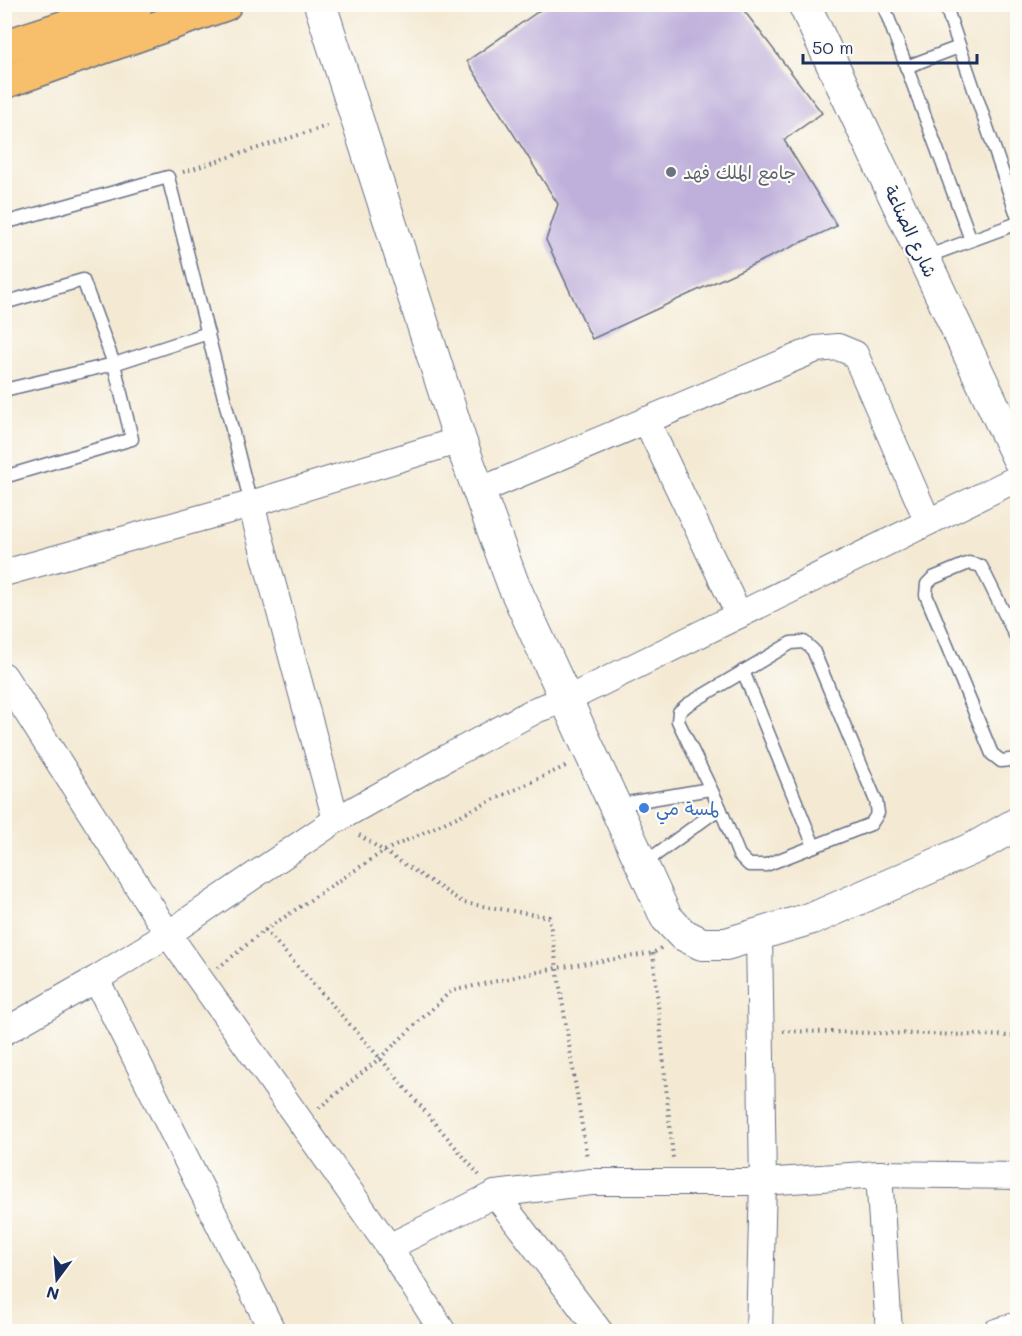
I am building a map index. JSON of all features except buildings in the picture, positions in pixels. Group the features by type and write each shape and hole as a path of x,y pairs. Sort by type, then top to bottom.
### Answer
{"main road":[{"path":"4,47 136,4"},
{"path":"4,82 225,4"}],"street":[{"path":"320,4 460,440 513,584 568,699 591,755 666,917 682,934 702,944 726,944 819,916 976,847 1017,823"},
{"name":"شارع الصناعة","path":"804,4 1017,458"},
{"path":"479,491 816,349 838,347 855,354 928,522"},
{"path":"646,420 740,615"},
{"path":"4,573 251,504 460,440"},
{"path":"4,1032 168,934 336,820 448,757 538,709 568,699 1017,478"},
{"path":"251,504 336,820"},
{"path":"4,676 168,934 389,1247 443,1332"},
{"path":"759,935 763,1182 759,1332"},
{"path":"96,979 273,1332"},
{"path":"389,1247 495,1194 591,1182 763,1182 879,1174 1017,1176"},
{"path":"879,1174 889,1332"},
{"path":"495,1194 600,1332"},
{"path":"996,1332 1017,1325"}],"lane":[{"path":"883,4 971,240"},
{"path":"945,4 1017,218"},
{"path":"906,67 959,47"},
{"path":"4,223 168,177 251,504"},
{"path":"923,258 1017,223"},
{"path":"4,303 83,280 114,364 132,439 4,477"},
{"path":"4,390 114,364 208,333"},
{"path":"1017,641 981,566 969,563 933,578 927,584 926,595 992,754 1001,761 1017,759"},
{"path":"804,642 813,650 876,801 878,813 871,824 765,865 749,865 739,855 710,789 678,721 679,712 791,643 804,642"},
{"path":"743,671 814,846"},
{"path":"614,805 710,789"},
{"path":"642,865 720,808"}],"path":[{"path":"168,177 356,117"},
{"path":"202,981 265,930 384,851 591,755"},
{"path":"384,851 464,903 549,917 591,1182"},
{"path":"265,930 380,1058 495,1194"},
{"path":"301,1123 380,1058 451,991 556,968 652,953 682,934"},
{"path":"652,953 676,1181"},
{"path":"761,1030 1017,1036"}],"place":[{"name":"جامع الملك فهد","path":"671,172"},
{"name":"لمسة مي","path":"644,808"}]}
